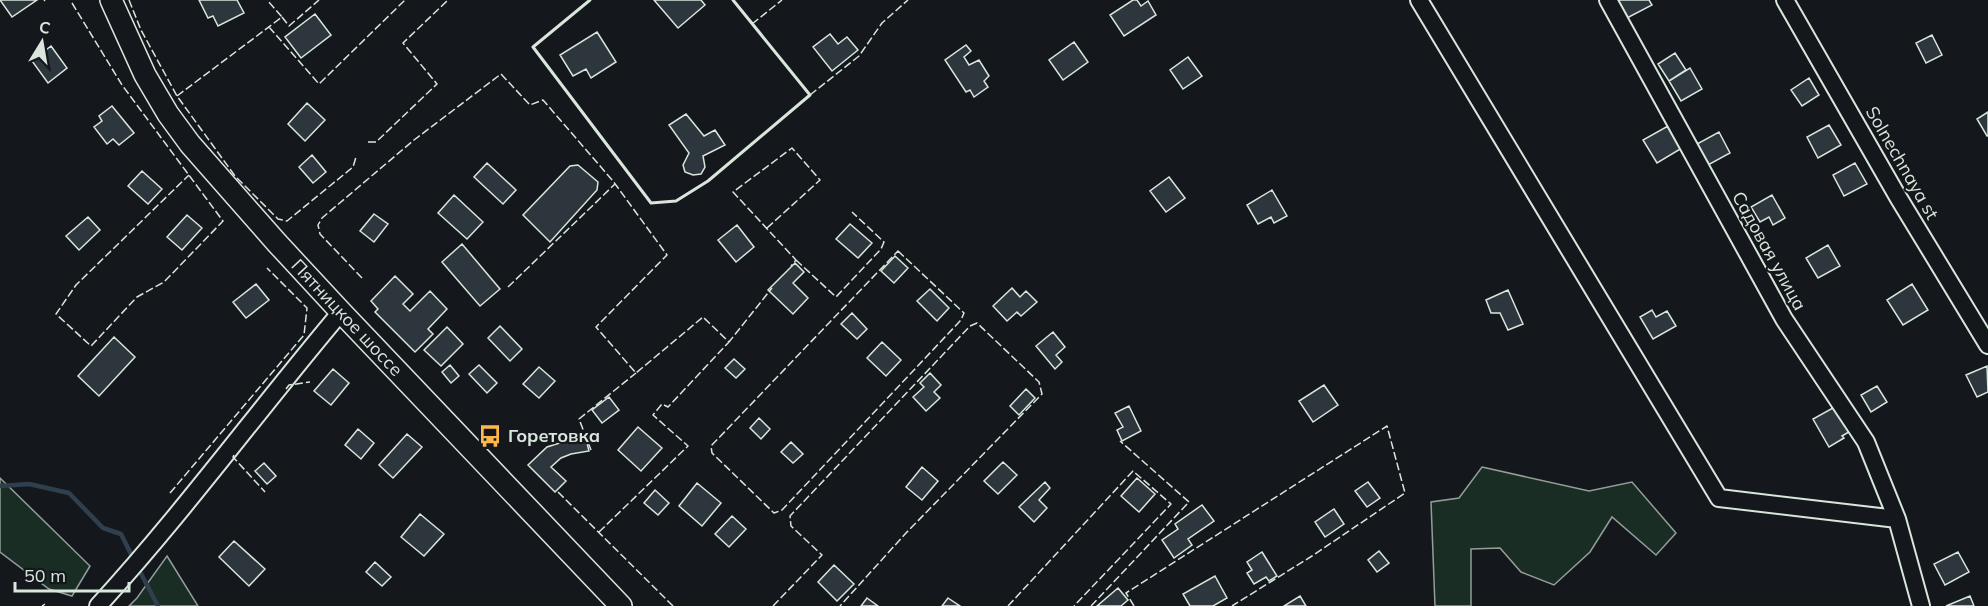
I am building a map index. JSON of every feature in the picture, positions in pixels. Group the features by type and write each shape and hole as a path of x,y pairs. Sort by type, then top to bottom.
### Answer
{"main road":[{"name":"Пятницкое шоссе","path":"111,0 145,75 179,129 277,243 621,606"}],"street":[{"path":"1419,0 1719,498 1898,519"},
{"name":"Садовая улица","path":"1608,0 1784,319 1866,442 1898,519 1921,606"},
{"name":"Solnechnaya st","path":"1785,0 1898,197 1988,345"},
{"path":"98,606 187,503 284,379 341,312"}],"green space":[{"path":"1482,467 1589,491 1632,482 1676,533 1656,555 1612,517 1590,552 1554,585 1521,572 1500,548 1471,549 1471,606 1435,606 1431,502 1459,498"},
{"path":"0,478 90,566 72,596 49,589 0,552"},
{"path":"167,556 198,606 129,606 137,598"}],"building":[{"path":"0,0 37,0 12,17"},
{"path":"199,0 237,0 244,13 218,26 213,16 208,18"},
{"path":"654,0 701,0 705,5 678,28"},
{"path":"1133,0 1137,0 1141,6 1148,1 1156,15 1124,36 1110,15"},
{"path":"1649,0 1652,5 1627,18 1618,1"},
{"path":"315,14 331,35 301,58 285,37"},
{"path":"597,32 616,62 591,78 586,69 573,76 560,55"},
{"path":"830,34 838,44 847,37 858,50 832,71 813,47"},
{"path":"1932,35 1942,55 1926,63 1916,43"},
{"path":"1074,42 1088,62 1063,80 1049,60"},
{"path":"966,45 971,51 964,57 969,65 979,60 989,76 984,81 988,87 974,97 970,90 966,92 945,60"},
{"path":"51,46 67,68 48,83 32,61"},
{"path":"1675,53 1686,70 1669,81 1658,64"},
{"path":"1188,57 1202,76 1183,89 1170,70"},
{"path":"1690,68 1702,89 1681,101 1669,81"},
{"path":"1809,78 1819,95 1802,106 1791,90"},
{"path":"307,103 325,120 305,141 288,124"},
{"path":"112,106 134,133 119,145 113,139 107,144 94,127 102,121 99,116"},
{"path":"1988,112 1988,136 1987,136 1977,119"},
{"path":"686,114 704,136 715,130 725,145 703,156 705,167 701,174 693,175 685,172 683,165 689,153 669,125"},
{"path":"1829,125 1841,145 1818,158 1807,137"},
{"path":"1668,126 1682,148 1657,163 1643,140"},
{"path":"1719,132 1730,153 1708,165 1697,144"},
{"path":"312,155 326,172 313,183 299,167"},
{"path":"487,163 516,190 503,204 474,177"},
{"path":"1855,163 1867,184 1844,196 1833,175"},
{"path":"578,165 598,182 597,190 550,242 523,215 570,166"},
{"path":"142,171 162,189 148,204 128,186"},
{"path":"1169,177 1185,198 1166,212 1150,191"},
{"path":"1272,190 1287,216 1274,223 1271,217 1258,224 1247,205"},
{"path":"454,195 483,222 467,239 438,213"},
{"path":"1772,195 1785,218 1773,225 1769,217 1760,222 1751,207"},
{"path":"374,214 388,224 374,242 360,231"},
{"path":"187,215 202,228 182,250 167,237"},
{"path":"88,217 100,230 79,250 66,236"},
{"path":"850,224 872,243 858,258 836,239"},
{"path":"737,225 754,247 736,262 718,240"},
{"path":"462,244 500,289 480,306 442,262"},
{"path":"1828,245 1840,266 1818,278 1806,258"},
{"path":"895,256 908,268 894,283 881,271"},
{"path":"795,263 804,272 793,283 808,298 793,314 768,290"},
{"path":"395,276 413,294 403,304 410,311 430,291 447,309 428,329 433,334 415,352 375,312 378,309 371,301"},
{"path":"256,284 269,300 246,318 233,302"},
{"path":"1912,284 1928,310 1903,325 1887,300"},
{"path":"1012,288 1020,297 1026,291 1037,302 1021,316 1017,312 1007,321 993,306"},
{"path":"930,289 949,308 937,321 917,301"},
{"path":"1508,290 1523,324 1508,330 1500,313 1491,313 1486,300"},
{"path":"1652,310 1656,317 1667,311 1676,326 1653,339 1640,317"},
{"path":"852,313 867,329 857,339 841,324"},
{"path":"500,326 522,349 510,361 488,338"},
{"path":"447,327 463,344 441,366 424,350"},
{"path":"1053,332 1065,347 1056,355 1062,362 1055,369 1036,346"},
{"path":"114,337 135,357 99,396 78,376"},
{"path":"882,342 901,360 886,376 867,358"},
{"path":"734,359 745,369 736,378 725,368"},
{"path":"450,365 459,376 451,383 442,372"},
{"path":"479,365 497,383 487,393 469,374"},
{"path":"1987,366 1988,392 1977,397 1966,375"},
{"path":"539,367 555,381 539,398 523,384"},
{"path":"333,369 349,383 331,405 314,391"},
{"path":"930,373 941,385 934,392 940,398 926,411 913,397 924,387 920,383"},
{"path":"1324,385 1338,405 1313,422 1299,401"},
{"path":"1877,386 1887,402 1871,412 1861,395"},
{"path":"1026,389 1035,398 1019,415 1010,406"},
{"path":"609,397 619,410 602,423 592,410"},
{"path":"1840,404 1854,429 1829,447 1813,419"},
{"path":"1129,406 1141,431 1122,441 1117,430 1123,427 1115,413"},
{"path":"759,418 770,429 761,439 750,428"},
{"path":"638,427 662,448 641,471 618,450"},
{"path":"358,429 374,443 361,459 345,445"},
{"path":"407,434 422,447 393,478 379,465"},
{"path":"585,435 589,451 561,458 551,467 566,481 555,492 528,465 547,447"},
{"path":"791,442 803,454 793,463 781,452"},
{"path":"1003,462 1017,475 998,494 984,481"},
{"path":"264,463 276,476 267,484 255,471"},
{"path":"922,467 938,481 922,500 906,487"},
{"path":"1137,478 1155,494 1139,512 1121,496"},
{"path":"1045,482 1050,488 1039,500 1047,508 1034,522 1019,507"},
{"path":"1368,482 1380,498 1367,507 1355,491"},
{"path":"697,483 721,503 702,526 679,506"},
{"path":"655,490 669,503 658,515 644,503"},
{"path":"1202,505 1214,521 1188,539 1192,545 1174,558 1162,540 1178,529 1175,524"},
{"path":"1334,509 1344,524 1325,537 1315,522"},
{"path":"420,514 444,534 424,556 401,537"},
{"path":"732,516 746,529 729,547 715,534"},
{"path":"234,541 265,569 249,586 219,557"},
{"path":"1379,551 1389,563 1377,572 1368,560"},
{"path":"1262,552 1277,576 1269,581 1266,577 1254,584 1247,573 1252,570 1247,562"},
{"path":"1958,552 1969,572 1945,585 1934,564"},
{"path":"375,562 391,577 382,586 366,572"},
{"path":"834,565 854,584 837,601 818,582"},
{"path":"1215,576 1227,598 1213,606 1190,606 1183,594"},
{"path":"1118,588 1128,600 1121,606 1097,606"},
{"path":"1300,596 1306,606 1284,606"},
{"path":"1970,596 1974,606 1946,606"},
{"path":"867,598 878,606 861,606"},
{"path":"948,598 960,606 942,606"}],"waterway":[{"name":"Горетовка","path":"0,486 29,484 69,493 103,528 121,534 133,558"},
{"name":"Горетовка","path":"137,566 158,606"}],"fence":[{"path":"129,0 141,30 177,96 235,176 278,219 287,221 353,167 356,157"},
{"path":"177,96 282,17 267,0"},
{"path":"282,17 289,26 319,0"},
{"path":"269,27 319,84 405,0"},
{"path":"368,142 376,142 437,84 403,43 448,0"},
{"path":"752,24 782,0"},
{"path":"810,95 859,56 882,23 908,0"},
{"path":"72,3 122,85 223,221 164,282 137,297 91,346 56,314 76,285 189,175"},
{"path":"362,278 320,234 318,225 322,218 414,140 501,74 530,105 543,100 613,181 667,255 596,327 636,373 703,317 729,342 772,288"},
{"path":"767,228 820,180 792,148 733,192 796,260 791,266"},
{"path":"508,287 615,184"},
{"path":"796,260 836,297 881,249 884,242 852,212"},
{"path":"898,251 964,313 961,320 782,510 774,513 712,453 711,446 898,251"},
{"path":"170,493 304,335 307,308 267,268"},
{"path":"773,606 822,555 791,526 790,516 970,326 977,323 1039,382 1042,394 906,533 840,606"},
{"path":"599,532 688,446 653,415 662,404 668,407 729,342"},
{"path":"591,450 579,419 636,373"},
{"path":"286,389 289,385 310,382"},
{"path":"1134,606 1126,593 1387,426 1405,493 1312,556 1232,606"},
{"path":"1091,606 1189,502 1120,441"},
{"path":"234,455 233,457 265,492"},
{"path":"1008,606 1133,471 1171,504 1074,606"},
{"path":"558,492 673,606"}],"wall":[{"path":"590,0 533,47 651,203 676,201 708,181 810,95 733,0"}],"place":[{"name":"Горетовка","path":"490,436"}]}
